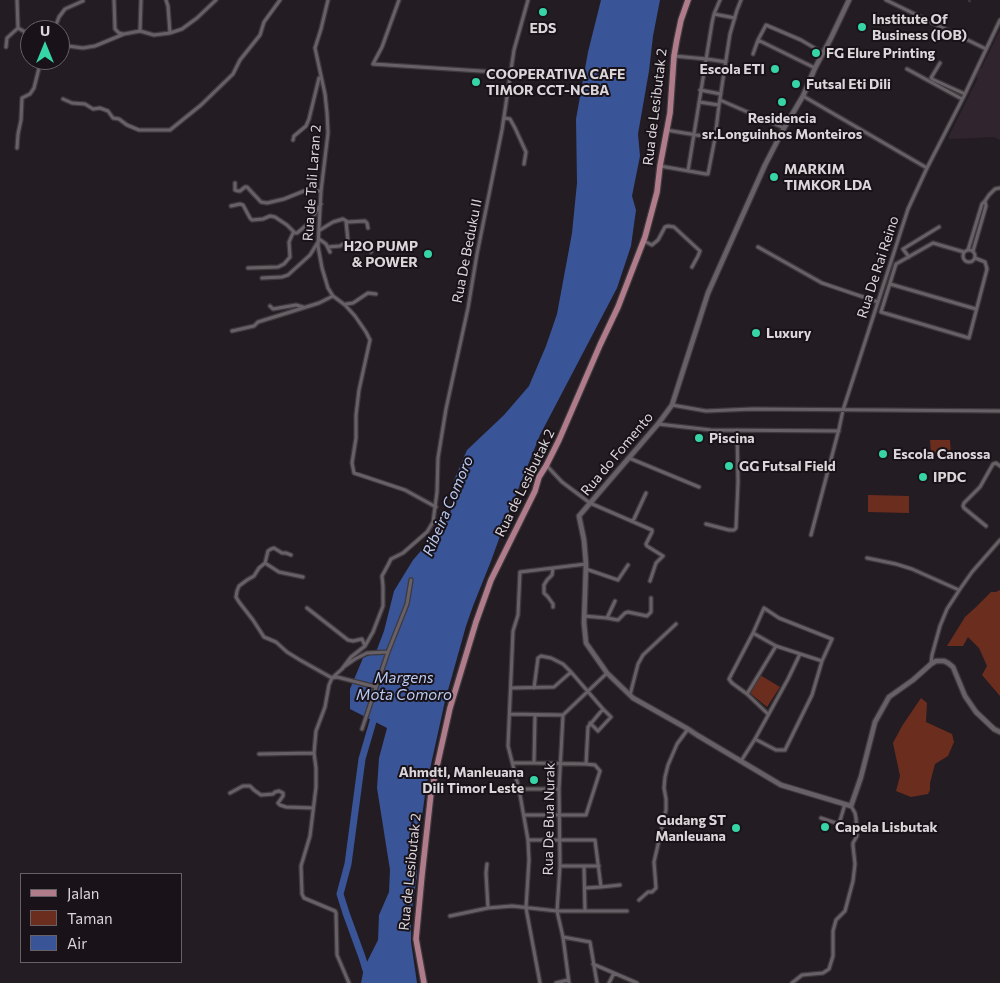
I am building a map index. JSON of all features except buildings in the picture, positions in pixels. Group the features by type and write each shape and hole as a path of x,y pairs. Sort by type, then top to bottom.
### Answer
{"main road":[{"name":"Rua de Lesibutak 2","path":"424,983 416,939 431,793 446,727 468,647 491,580 536,491 539,477 559,440 618,307 644,241 657,192 670,114 674,56 681,20 688,0"}],"street":[{"path":"6,47 7,38 18,28 17,0"},
{"path":"114,0 115,29 119,33 124,34"},
{"path":"140,31 141,0"},
{"path":"166,0 170,33"},
{"path":"70,46 83,48 95,46 124,34 140,31 154,35 170,33 197,18 216,0"},
{"path":"63,99 72,103 85,104 93,109 100,108 108,111 113,118 119,119 139,130 170,130 201,105 233,74 244,55 260,35 264,22 280,0"},
{"name":"Rua de Tali Laran 2","path":"328,0 315,48 327,113 328,133 321,191 318,246 322,268 328,288 333,296"},
{"path":"399,0 382,47 373,64 511,73"},
{"name":"Rua De Beduku II","path":"365,646 373,632 383,606 384,586 382,576 391,559 402,553 427,532 433,522 436,507 438,458 446,409 468,308 504,118 514,50 528,0"},
{"path":"688,171 714,14 720,0"},
{"path":"660,166 708,174 730,34 741,0"},
{"name":"Rua do Fomento","path":"849,0 803,96 765,165 708,293 672,404 658,424 579,516 584,540 586,567 584,616 586,643 607,673 633,698 688,728 781,785 851,806"},
{"path":"886,0 986,49"},
{"path":"58,20 65,9 82,1"},
{"path":"714,14 735,18"},
{"name":"Rua De Rai Reino","path":"811,535 843,410 908,209 1000,20"},
{"path":"753,54 764,24 800,40 823,53"},
{"path":"758,40 815,68"},
{"path":"674,56 726,62"},
{"path":"940,63 932,78 965,94"},
{"path":"907,69 962,99"},
{"path":"17,148 22,98 30,94 34,88 38,70"},
{"path":"293,140 294,136 306,126 309,119 320,74"},
{"path":"700,90 721,94"},
{"path":"803,96 927,168"},
{"path":"720,100 784,128"},
{"path":"699,102 719,106"},
{"path":"504,118 510,119 526,152 524,164"},
{"path":"666,130 715,138"},
{"path":"235,183 235,190 240,191 247,187 261,202 267,203 284,200 304,191 321,191"},
{"path":"975,258 970,262 966,261 963,256 982,204 989,195 1000,188"},
{"path":"975,258 973,251 986,206 985,201"},
{"path":"293,233 298,232 309,224 321,204"},
{"path":"231,206 243,205 252,220 264,219 270,216 275,217 290,228 293,233"},
{"path":"319,230 341,220 349,222 365,221 368,228"},
{"path":"346,221 348,241"},
{"path":"644,241 652,245 658,240 665,227 674,227 700,251 692,266"},
{"path":"909,257 903,249 939,227"},
{"path":"248,268 278,267 284,264 290,257 289,242 293,233"},
{"path":"262,278 288,275 310,255 319,240 324,242 330,252"},
{"path":"328,247 340,246 348,241"},
{"path":"348,241 356,246 364,246 371,252"},
{"path":"973,251 933,243 896,264 881,312 968,338 987,269 985,262 975,258"},
{"path":"758,247 822,283 878,302"},
{"path":"890,284 976,309"},
{"path":"345,305 353,303 368,293 376,294"},
{"path":"232,331 254,326 258,322 322,302 333,296 345,305 370,340 359,390 356,438 352,463 354,473 405,490 436,507"},
{"path":"270,306 273,309 296,305 304,307"},
{"path":"672,404 706,411 753,409 1000,411"},
{"path":"658,424 691,429 839,431"},
{"path":"706,524 728,530 736,528 738,482 737,430"},
{"path":"629,458 699,487"},
{"path":"986,526 964,508 964,503 980,487 993,464 996,463 1000,466"},
{"path":"546,466 562,482 590,503 652,530 646,544 663,556 656,563 650,581"},
{"path":"631,521 634,519 646,493"},
{"path":"930,664 940,626 947,609 972,572 1000,540"},
{"path":"291,555 274,548 268,551 265,563 254,576 239,586 236,596 264,637 276,642 293,656 332,678 337,676 376,687"},
{"path":"867,558 904,566 959,590"},
{"path":"265,563 279,572 303,578"},
{"path":"540,983 526,908 529,860 528,840 519,789 508,746 514,631 518,615 520,572 586,567 618,580 628,565"},
{"path":"553,568 552,575 544,585 544,593 553,604 553,607"},
{"path":"362,729 388,652 407,604 411,580"},
{"path":"584,616 618,620 628,612 647,616 651,612 651,598"},
{"path":"607,618 615,601"},
{"path":"307,608 348,640 362,639 365,646 351,657 342,669"},
{"path":"755,738 776,750 786,748 812,695 822,661 832,639 779,618 764,608 729,679 768,714"},
{"path":"630,696 638,664 643,655 676,624"},
{"path":"753,632 776,646 822,661"},
{"path":"747,694 776,646"},
{"path":"349,983 337,955 336,913 304,898 302,894 301,866 310,836 316,787 314,753 316,731 325,707 332,678 355,659 367,653 388,652"},
{"path":"740,761 755,738 800,654"},
{"path":"534,688 538,658 541,656 550,658 563,664 611,717 598,731 590,723"},
{"path":"792,983 802,975 823,973 829,969 833,956 833,931 836,920 845,911 853,881 855,864 853,846 857,836 856,818 851,806 861,777 875,722 889,697 913,680 930,664 936,661 944,661 953,667 965,696 976,712 994,729 1000,732"},
{"path":"511,688 554,687 571,672"},
{"path":"510,714 563,715 607,673"},
{"path":"586,764 588,727 603,709"},
{"path":"534,763 535,715"},
{"name":"Rua De Bua Nurak","path":"563,715 559,789 560,866 558,911 568,981"},
{"path":"639,900 656,888 654,862 666,810 665,777 677,744 688,728"},
{"path":"259,754 314,753"},
{"path":"513,763 586,764 595,765 600,771 586,815 524,814"},
{"path":"230,793 243,786 250,786 261,794 273,794 279,791 283,793 278,802 280,805 313,808"},
{"path":"519,789 559,789"},
{"path":"822,818 839,824 845,804"},
{"path":"528,840 595,840 601,887"},
{"path":"487,864 488,908"},
{"path":"560,866 599,866"},
{"path":"584,866 585,911"},
{"path":"585,888 620,885"},
{"path":"450,916 488,908 512,906 558,911 627,911"},
{"path":"563,937 590,942 597,983"},
{"path":"593,964 637,983"},
{"path":"609,983 614,973"},
{"path":"556,983 568,981"}],"shaded area":[{"path":"1000,30 1000,140 994,137 948,138 978,78 976,77 979,69 981,69"}],"green space":[{"path":"930,440 950,440 951,454 931,453"},
{"path":"868,495 909,496 909,513 868,512"},
{"path":"1000,590 1000,696 982,675 987,666 979,648 968,637 963,646 947,646 965,617 991,592"},
{"path":"760,675 780,687 767,707 750,693"},
{"path":"921,698 927,703 926,722 952,734 954,742 948,756 935,764 928,794 911,797 896,791 900,776 893,743"}],"water":[{"name":"Margens Mota Comoro","path":"601,0 660,0 638,134 640,156 632,196 636,210 631,246 617,288 540,435 466,626 445,701 426,787 411,916 411,942 417,983 361,983 364,968 378,940 379,915 389,892 390,870 377,788 379,758 387,728 350,709 350,689 363,658 376,652 384,631 394,591 413,560 450,517 454,480 467,450 504,415 529,386 546,346 557,314 572,233 577,183 576,119 588,52"}],"waterway":[{"name":"Ribeira Comoro","path":"370,983 340,894 348,864 362,759 377,713"}],"place":[{"name":"EDS","path":"543,12"},
{"name":"Institute Of Business (IOB)","path":"862,27"},
{"name":"FG Elure Printing","path":"816,53"},
{"name":"Escola ETI","path":"775,69"},
{"name":"COOPERATIVA CAFE TIMOR CCT-NCBA","path":"476,82"},
{"name":"Futsal Eti Dili","path":"796,84"},
{"name":"Residencia sr.Longuinhos Monteiros","path":"782,102"},
{"name":"MARKIM TIMKOR LDA","path":"774,177"},
{"name":"H2O PUMP & POWER","path":"428,254"},
{"name":"Luxury","path":"756,333"},
{"name":"Piscina","path":"699,438"},
{"name":"Escola Canossa","path":"883,454"},
{"name":"GG Futsal Field","path":"729,466"},
{"name":"IPDC","path":"923,477"},
{"name":"Ahmdtl, Manleuana Dili Timor Leste","path":"534,780"},
{"name":"Capela Lisbutak","path":"825,827"},
{"name":"Gudang ST Manleuana","path":"736,828"}]}
